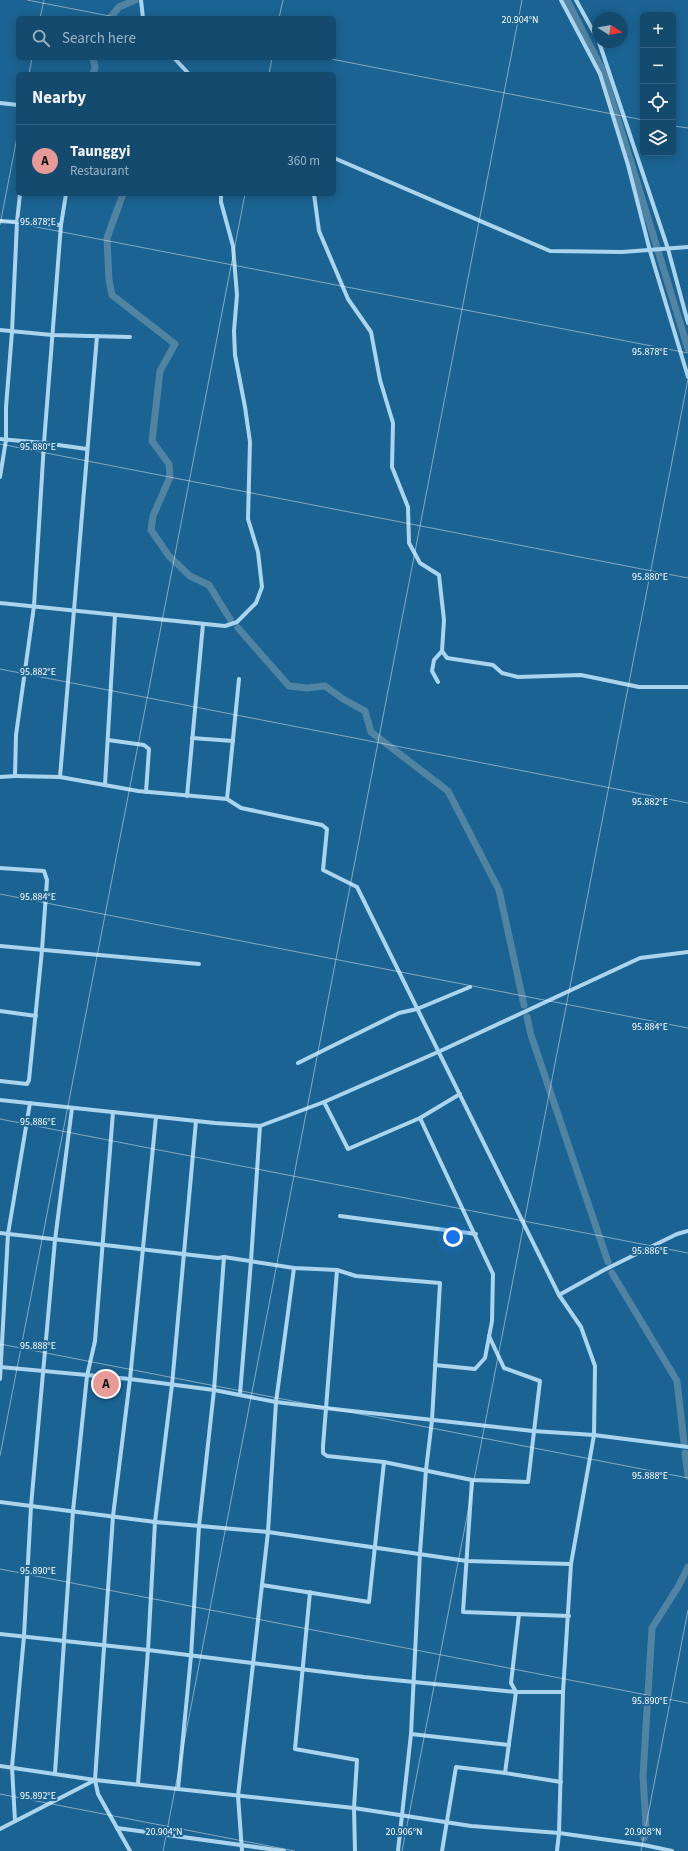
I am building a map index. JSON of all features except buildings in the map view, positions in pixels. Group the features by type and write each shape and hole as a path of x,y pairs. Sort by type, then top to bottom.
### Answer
{"street":[{"path":"141,0 143,16"},
{"path":"561,0 600,74 628,165 651,251 688,377"},
{"path":"576,0 592,30"},
{"path":"600,48 666,249 688,322"},
{"path":"176,60 187,72"},
{"path":"0,103 16,105"},
{"path":"336,159 550,251 651,251 688,247"},
{"path":"0,477 6,440 6,407 20,196"},
{"path":"14,776 16,735 34,606 52,335 61,225 66,196"},
{"path":"0,602 224,626 237,622 256,603 262,587 258,552 248,519 250,442 235,355 234,331 236,295 233,246 221,202 221,196"},
{"path":"314,196 319,231 348,299 372,332 380,380 393,423 392,467 408,507 409,543 420,563 439,575 444,620 442,651 434,660 432,671 438,682"},
{"path":"0,220 61,225"},
{"path":"0,330 52,335 130,337"},
{"path":"60,777 97,336"},
{"path":"0,439 87,449"},
{"path":"105,785 115,615"},
{"path":"187,796 203,624"},
{"path":"442,651 447,658 493,665 502,673 518,677 581,675 639,687 688,687"},
{"path":"227,799 239,679"},
{"path":"192,738 233,741"},
{"path":"108,740 144,745 149,749 146,792"},
{"path":"0,776 60,777 146,792 227,799 241,808 322,825 327,828 323,870 357,886 438,1052 560,1295 580,1327 595,1366 594,1435 571,1564 569,1616 563,1692 559,1833 556,1851"},
{"path":"0,868 44,871 46,874 42,950 29,1082 26,1084 0,1080"},
{"path":"0,946 199,964"},
{"path":"0,1100 196,1121 260,1126 324,1102 438,1052 640,958 688,952"},
{"path":"298,1063 399,1013 417,1009 470,987"},
{"path":"0,1011 36,1016"},
{"path":"324,1102 348,1149 420,1118 460,1094"},
{"path":"0,1378 8,1234 30,1103"},
{"path":"15,1821 12,1767 24,1636 31,1506 55,1240 72,1108"},
{"path":"55,1774 73,1511 87,1376 95,1341 113,1112"},
{"path":"130,1851 98,1794 95,1780 113,1516 130,1379 156,1117"},
{"path":"420,1118 476,1234 493,1274 492,1322 485,1358 475,1369 435,1365"},
{"path":"138,1784 148,1650 155,1522 172,1385 196,1121"},
{"path":"240,1394 260,1126"},
{"path":"340,1216 476,1234"},
{"path":"560,1295 664,1240 688,1231"},
{"path":"0,1233 218,1258 224,1257 294,1268 337,1270 356,1276 440,1283 432,1420 426,1470 420,1553 414,1682 398,1851"},
{"path":"178,1789 191,1656 199,1526 214,1390 224,1257"},
{"path":"242,1851 238,1796 268,1532 276,1402 294,1268"},
{"path":"337,1270 325,1408 324,1453 327,1456 384,1462 472,1480 528,1482 540,1381 504,1368 489,1336"},
{"path":"0,1367 130,1379 214,1390 276,1402 325,1408 533,1431 594,1435 688,1447"},
{"path":"262,1585 368,1602 384,1462"},
{"path":"472,1480 463,1612 569,1616"},
{"path":"0,1502 155,1522 268,1532 467,1561 571,1564"},
{"path":"310,1592 295,1749 357,1760 354,1808 355,1851"},
{"path":"505,1774 516,1692 511,1683 519,1614"},
{"path":"0,1634 414,1682 516,1692 563,1692"},
{"path":"410,1734 509,1746"},
{"path":"0,1766 95,1780 354,1808 471,1826 559,1833 644,1845 672,1851"},
{"path":"442,1851 456,1767 561,1782"},
{"path":"0,1829 95,1780"},
{"path":"117,1828 284,1851"}],"waterway":[{"path":"112,16 119,7 135,0"},
{"path":"567,0 603,71 688,349"},
{"path":"93,60 95,67 94,72"},
{"path":"122,196 107,238 109,280 112,295 175,344 160,371 152,441 169,464 170,477 153,516 151,530 169,556 190,576 209,585 230,619"},
{"path":"238,628 289,686 307,688 325,686 343,699 365,711 371,732 448,791 499,890 524,1005"},
{"path":"527,1017 531,1035 608,1262"},
{"path":"612,1273 677,1381 684,1443"},
{"path":"685,1453 688,1476"},
{"path":"644,1838 646,1826 643,1776 652,1628 678,1587 688,1567"}],"place":[{"name":"Taunggyi","path":"106,1384"}]}
